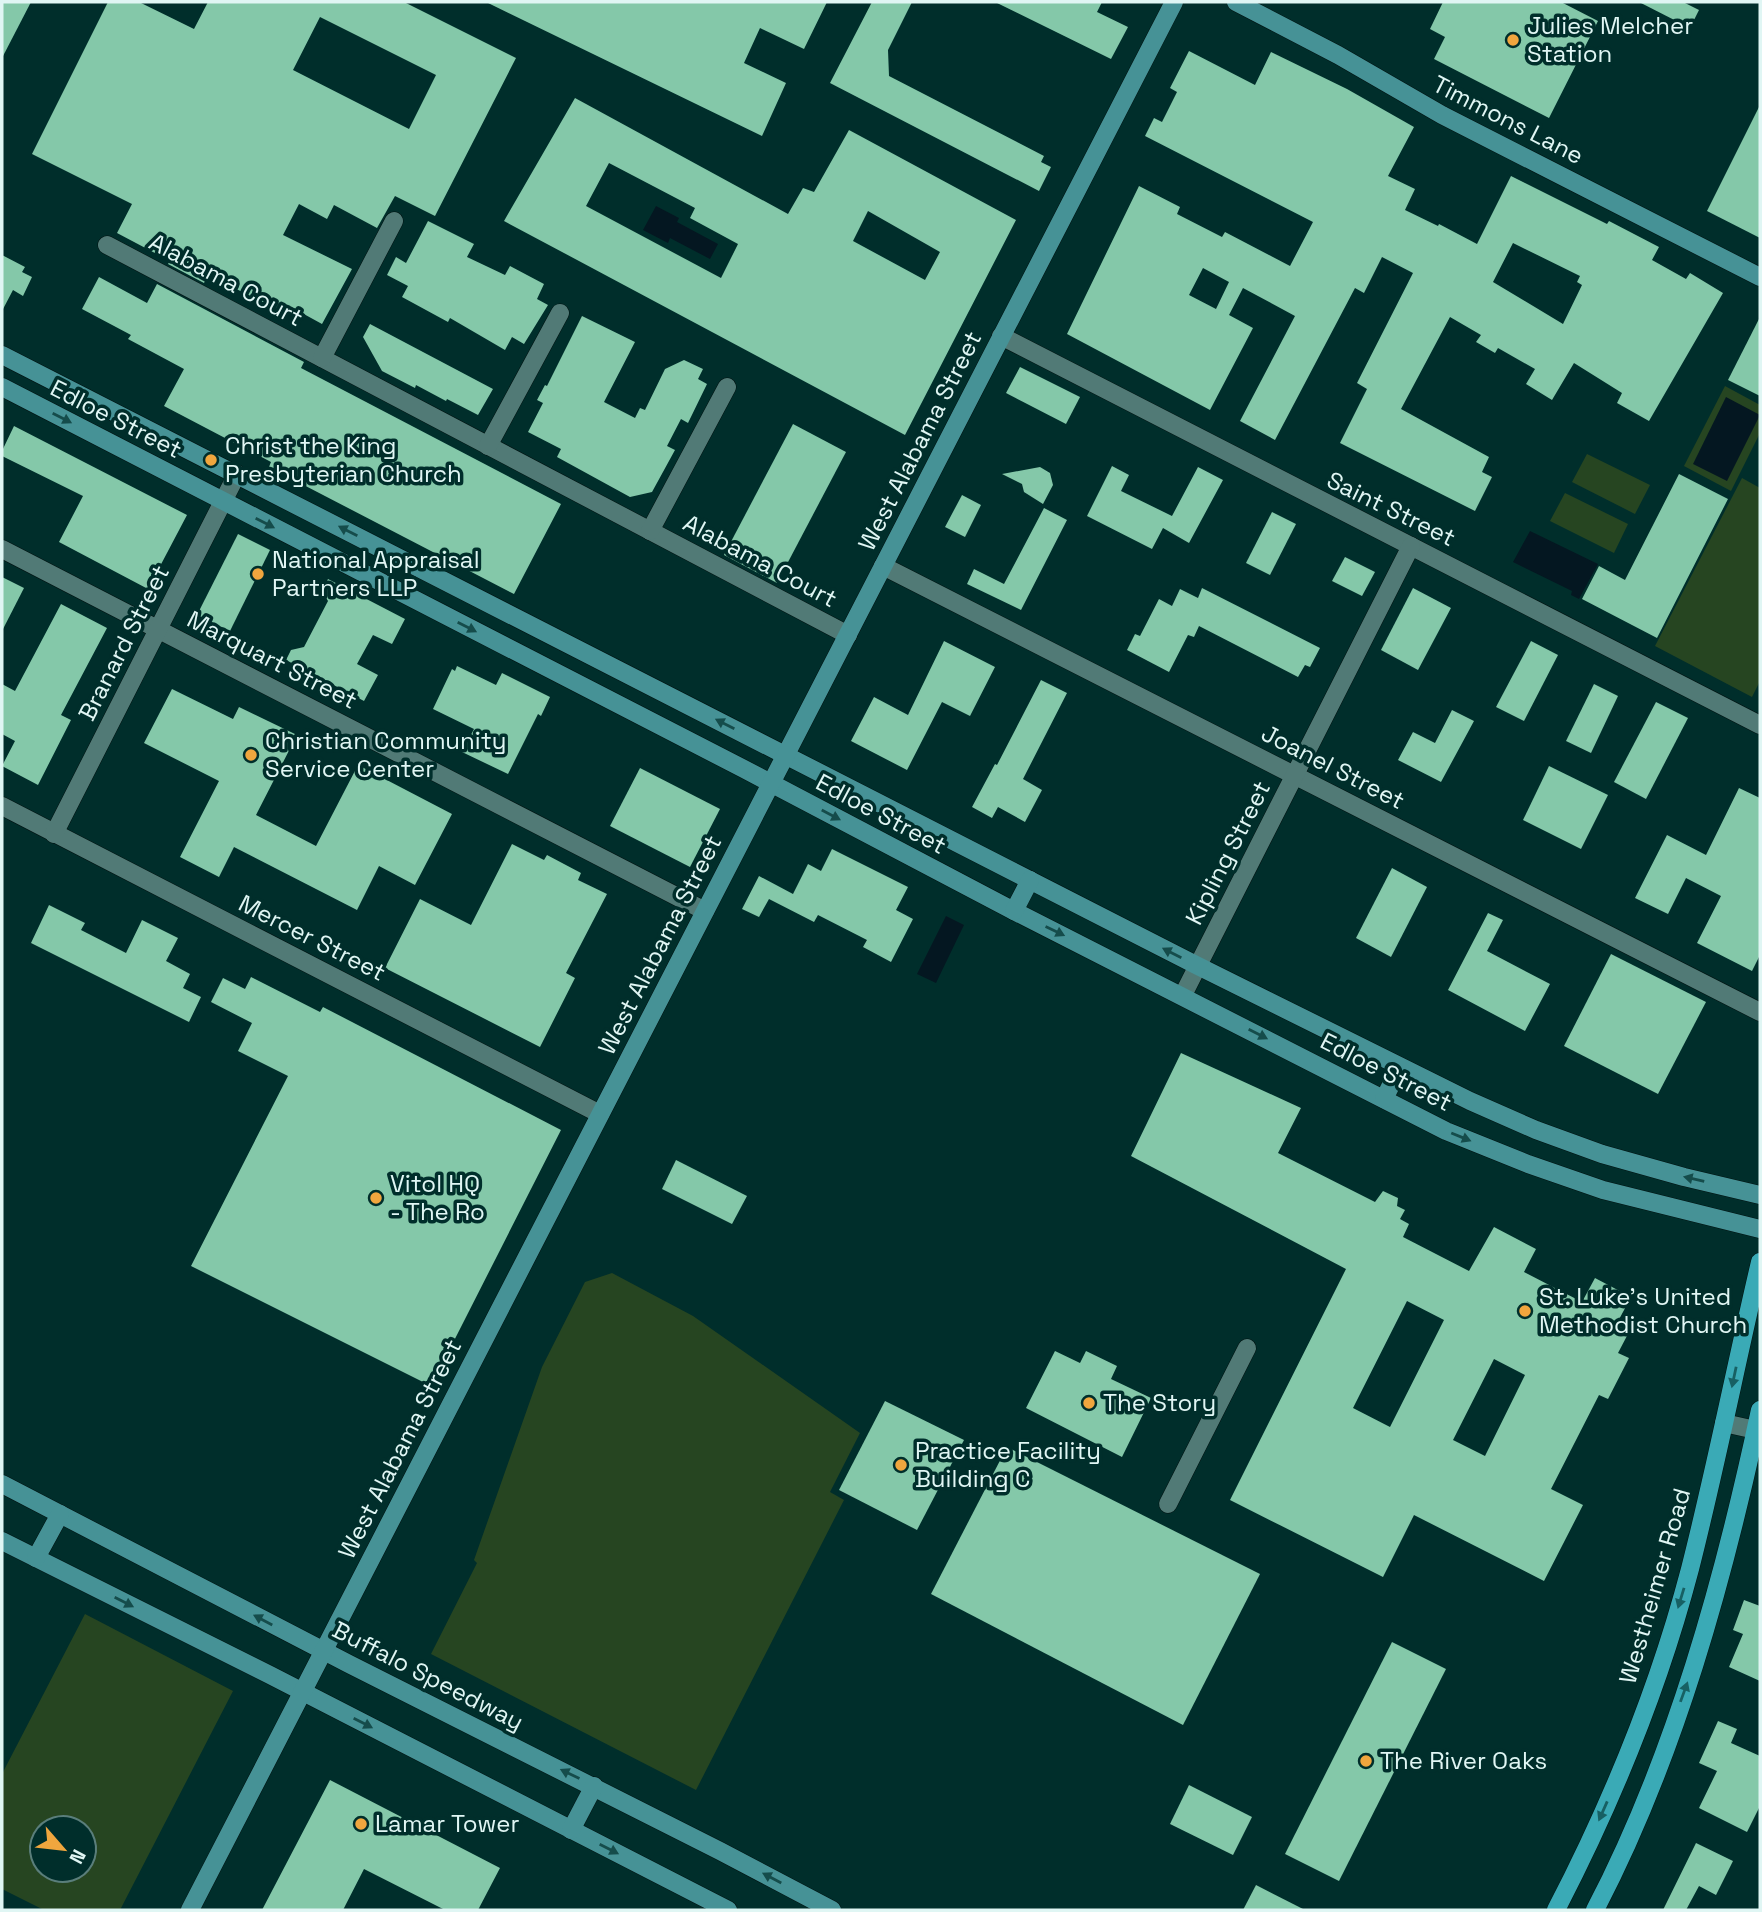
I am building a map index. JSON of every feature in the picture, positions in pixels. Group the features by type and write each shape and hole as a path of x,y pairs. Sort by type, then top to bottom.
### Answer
{"main road":[{"name":"West Alabama Street","path":"190,1910 1174,2"},
{"name":"Timmons Lane","path":"1236,2 1338,55 1442,115 1760,277"},
{"path":"2,387 9,358"},
{"name":"Edloe Street","path":"9,358 1400,1067 1495,1112 1602,1154 1760,1195"},
{"name":"Edloe Street","path":"2,387 1014,911 1446,1131 1603,1190 1760,1229"},
{"path":"503,646 518,618"},
{"path":"1014,911 1030,880"},
{"path":"1384,1099 1400,1067"},
{"name":"Westheimer Road","path":"1556,1910 1603,1812 1632,1743 1666,1648 1689,1570 1760,1262"},
{"path":"1595,1910 1633,1828 1697,1658 1721,1579 1758,1431 1760,1410"},
{"name":"Buffalo Speedway","path":"2,1484 832,1910"},
{"path":"36,1558 60,1514"},
{"path":"2,1541 728,1910"},
{"path":"1632,1743 1661,1756"},
{"path":"571,1829 594,1786"}],"street":[{"name":"Alabama Court","path":"322,358 394,221"},
{"name":"Alabama Court","path":"107,245 848,635"},
{"path":"488,446 560,313"},
{"name":"Saint Street","path":"1001,336 1760,725"},
{"name":"Alabama Court","path":"650,531 727,387"},
{"name":"Branard Street","path":"54,834 237,474"},
{"name":"Kipling Street","path":"1183,995 1411,546"},
{"name":"Marquart Street","path":"2,549 705,911"},
{"name":"Joanel Street","path":"883,566 1760,1012"},
{"name":"Mercer Street","path":"2,806 600,1114"},
{"path":"1168,1504 1247,1348"},
{"path":"1724,1423 1758,1431"}],"green space":[{"path":"1725,386 1760,405 1760,433 1731,491 1684,466"},
{"path":"1587,454 1650,485 1635,514 1572,482"},
{"path":"1742,478 1760,488 1760,681 1752,697 1655,646"},
{"path":"1565,493 1628,524 1614,553 1550,521"},
{"path":"612,1273 693,1316 860,1433 830,1492 844,1500 696,1790 431,1654 477,1563 474,1560 542,1367 585,1282"},
{"path":"85,1614 233,1691 120,1910 44,1910 2,1889 2,1774"}],"water":[{"path":"656,206 679,218 677,222 718,244 710,259 670,238 668,243 643,230"},
{"path":"1726,397 1760,415 1727,481 1693,464"},
{"path":"1530,531 1598,564 1579,599 1571,595 1572,591 1513,562"},
{"path":"946,916 964,925 936,983 917,974"}],"building":[{"path":"2,2 31,2 2,58"},
{"path":"108,2 139,2 194,29 208,2 404,2 516,58 435,216 395,196 377,228 334,205 327,219 299,204 283,235 352,269 322,324 291,307 287,314 208,275 204,283 168,264 170,261 117,233 132,204 32,154","holes":["320,17 436,75 409,129 293,70"]},
{"path":"486,2 827,2 804,49 760,28 744,63 786,83 762,136"},
{"path":"872,2 912,2 888,50 889,76 1044,156 1041,162 1051,167 1039,191 830,83"},
{"path":"995,2 1102,2 1097,12 1128,27 1111,59"},
{"name":"Julies Melcher Station","path":"1443,2 1561,2 1598,21 1549,118 1434,59 1445,37 1430,29"},
{"path":"1639,2 1683,2 1699,10 1690,28"},
{"path":"1189,51 1255,85 1271,52 1347,89 1414,127 1388,176 1415,189 1405,210 1477,244 1511,176 1659,247 1652,260 1686,279 1690,273 1723,293 1649,421 1617,403 1622,393 1574,363 1552,400 1526,384 1535,369 1498,348 1495,353 1476,342 1481,335 1450,317 1401,409 1489,457 1482,472 1492,477 1475,511 1340,443 1367,389 1357,383 1413,273 1382,257 1364,293 1355,288 1275,440 1240,421 1295,316 1243,288 1229,315 1253,328 1210,410 1067,334 1139,186 1180,207 1177,214 1222,237 1225,232 1290,266 1313,222 1145,136 1154,118 1162,122 1177,92 1170,88","holes":["1513,243 1580,276 1577,282 1582,285 1563,324 1493,282","1203,268 1229,282 1216,309 1189,295"]},
{"path":"575,98 788,214 803,188 814,192 849,130 1016,220 905,435 504,221","holes":["609,163 695,208 690,218 738,244 721,278 586,206","868,211 940,252 925,280 853,241"]},
{"path":"1760,105 1760,238 1707,211"},
{"path":"428,221 474,244 467,257 505,275 510,266 544,284 537,299 548,305 524,344 512,337 505,350 450,318 448,322 402,297 408,286 387,275 396,257 406,263"},
{"path":"2,255 25,267 22,272 32,277 23,296 13,290 2,311"},
{"path":"99,277 147,303 157,284 304,362 301,368 561,504 514,594 269,467 271,462 164,406 184,369 128,339 131,335 82,309"},
{"path":"582,316 635,342 604,402 635,418 640,408 645,410 665,369 684,360 703,369 698,379 707,384 688,423 681,419 667,446 675,450 652,492 630,497 557,457 561,449 528,432 543,403 537,400 545,385 547,386"},
{"path":"1760,317 1760,396 1728,380"},
{"path":"370,324 493,389 478,415 382,371 363,337"},
{"path":"1020,367 1080,397 1066,424 1006,393"},
{"path":"793,424 846,452 777,583 724,555"},
{"path":"14,426 187,515 148,589 59,542 83,496 2,456"},
{"path":"1112,466 1129,475 1121,491 1172,516 1198,467 1223,480 1189,543 1163,528 1152,549 1087,516"},
{"path":"1040,467 1050,473 1053,485 1043,504 1024,492 1022,484 1002,474"},
{"path":"1679,474 1728,499 1657,638 1582,599 1599,566 1625,580"},
{"path":"962,495 981,505 965,537 945,527"},
{"path":"1044,508 1067,520 1021,610 967,584 974,569 1004,584"},
{"path":"1272,512 1296,524 1270,575 1246,563"},
{"path":"238,534 270,550 230,631 197,615"},
{"path":"1345,557 1375,572 1362,596 1332,581"},
{"path":"2,577 24,588 2,631"},
{"path":"328,579 405,619 392,644 373,635 357,664 378,675 364,701 286,660 291,650 304,647 328,601 322,591"},
{"path":"1202,588 1320,648 1310,667 1305,665 1298,677 1199,626 1194,637 1188,635 1169,672 1127,650 1135,634 1140,636 1159,599 1172,606 1180,589 1198,598"},
{"path":"1413,588 1451,608 1418,670 1381,650"},
{"path":"61,604 107,628 61,715 71,720 38,785 2,766 15,741 2,734 2,684 15,691"},
{"path":"944,641 995,667 970,716 942,702 907,770 851,741 874,697 908,715"},
{"path":"1531,641 1558,655 1524,721 1496,707"},
{"path":"457,666 496,685 502,673 550,697 541,716 538,714 508,774 462,752 474,729 433,709 452,669 455,671"},
{"path":"1041,680 1067,693 1023,779 1042,790 1025,822 998,807 992,818 972,807"},
{"path":"1594,684 1618,696 1591,753 1566,741"},
{"path":"172,689 233,719 239,707 297,735 256,815 316,846 358,765 452,814 415,885 379,866 357,910 234,847 219,877 180,857 219,781 144,743"},
{"path":"1656,702 1688,718 1646,799 1614,782"},
{"path":"1452,710 1474,721 1441,782 1398,760 1413,732 1435,743"},
{"path":"1549,766 1608,795 1581,849 1523,820"},
{"path":"640,768 720,809 690,867 610,826"},
{"path":"1739,788 1760,798 1760,955 1752,971 1697,943 1721,896 1686,878 1668,914 1635,898 1667,835 1706,855"},
{"path":"512,844 544,860 547,855 581,873 578,880 607,894 566,973 575,978 540,1047 385,968 420,899 471,925"},
{"path":"832,849 908,887 896,910 913,919 891,962 863,947 867,940 818,915 814,922 769,899 759,917 742,909 759,876 793,894 808,864 821,871"},
{"path":"1392,868 1427,887 1391,957 1356,938"},
{"path":"49,905 85,923 81,930 126,953 142,920 178,938 166,961 190,974 183,988 201,997 189,1022 31,943"},
{"path":"1488,913 1503,920 1487,951 1550,984 1525,1031 1448,990"},
{"path":"1611,954 1706,1002 1658,1094 1564,1046"},
{"name":"Vitol HQ - The Ro","path":"251,977 320,1012 323,1007 561,1130 431,1386 191,1266 288,1076 238,1051 252,1023 211,1002 223,978 245,989"},
{"name":"St. Luke's United Methodist Church","path":"1181,1053 1301,1108 1278,1153 1375,1202 1383,1191 1398,1198 1397,1206 1405,1210 1400,1219 1409,1224 1403,1237 1469,1271 1494,1227 1536,1249 1524,1272 1582,1302 1595,1278 1631,1297 1616,1325 1629,1332 1618,1353 1629,1358 1608,1399 1599,1395 1551,1489 1583,1505 1544,1581 1414,1515 1383,1577 1230,1500 1346,1269 1131,1156","holes":["1407,1301 1444,1320 1390,1427 1353,1408","1494,1359 1525,1375 1485,1456 1453,1440"]},
{"path":"676,1160 747,1196 732,1224 662,1189"},
{"name":"The Story","path":"1055,1351 1080,1363 1086,1351 1117,1366 1111,1379 1151,1398 1122,1457 1026,1408"},
{"name":"Practice Facility Building C","path":"885,1401 964,1440 917,1530 839,1490"},
{"path":"1007,1447 1260,1574 1183,1725 931,1594"},
{"path":"1744,1600 1760,1606 1760,1681 1729,1667 1743,1634 1733,1630"},
{"name":"The River Oaks","path":"1392,1642 1446,1669 1339,1881 1285,1854"},
{"path":"1718,1721 1737,1729 1731,1743 1760,1756 1760,1806 1747,1832 1699,1808 1717,1771 1699,1763"},
{"name":"Lamar Tower","path":"330,1780 500,1868 478,1910 445,1910 364,1869 343,1910 262,1910"},
{"path":"1189,1785 1252,1817 1233,1855 1170,1824"},
{"path":"1696,1843 1733,1861 1716,1895 1699,1886 1686,1910 1663,1910"},
{"path":"1256,1885 1305,1910 1243,1910"}],"place":[{"name":"Julies Melcher Station","path":"1513,40"},
{"name":"Christ the King Presbyterian Church","path":"211,460"},
{"name":"National Appraisal Partners LLP","path":"258,574"},
{"name":"Christian Community Service Center","path":"251,755"},
{"name":"Vitol HQ - The Ro","path":"376,1198"},
{"name":"St. Luke's United Methodist Church","path":"1525,1311"},
{"name":"The Story","path":"1089,1403"},
{"name":"Practice Facility Building C","path":"901,1465"},
{"name":"The River Oaks","path":"1366,1761"},
{"name":"Lamar Tower","path":"361,1824"}]}
